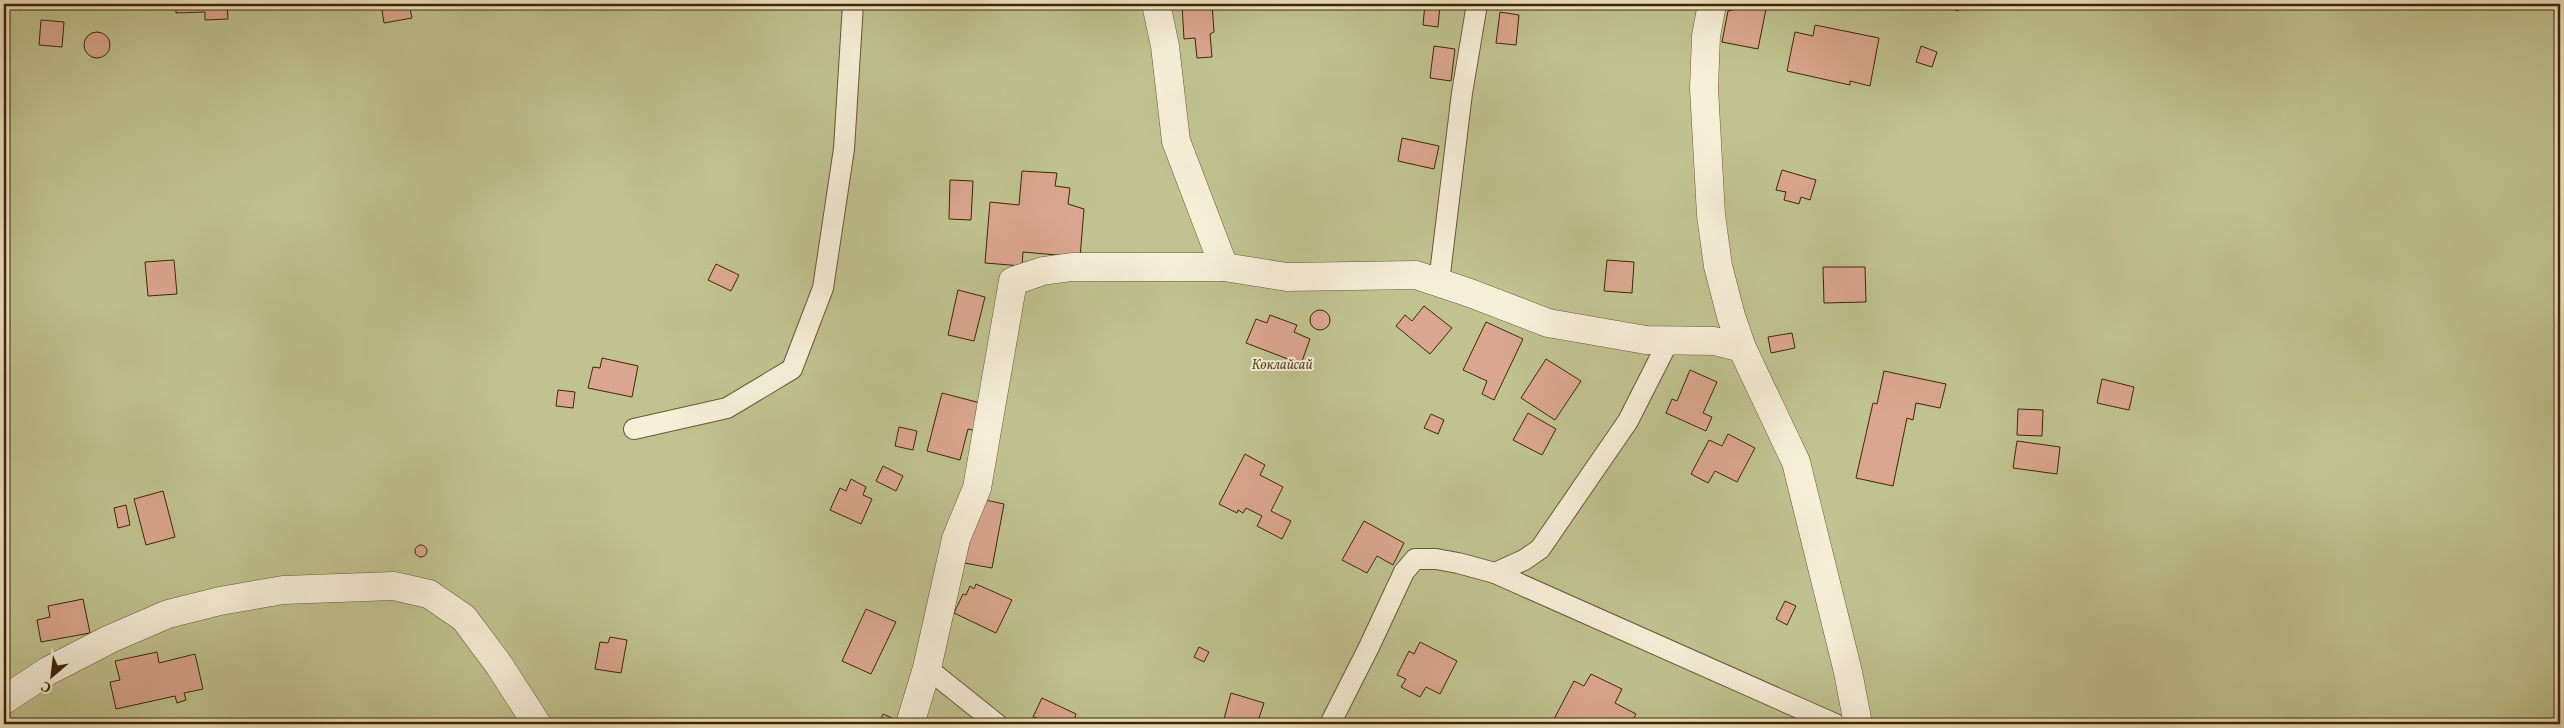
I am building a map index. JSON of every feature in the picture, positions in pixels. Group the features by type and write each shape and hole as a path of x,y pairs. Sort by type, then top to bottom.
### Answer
{"street":[{"path":"1156,4 1165,46 1176,141 1224,267"},
{"path":"1712,4 1706,36 1704,88 1711,215 1718,266 1731,316 1742,348 1796,462 1848,672 1858,724"},
{"path":"910,724 927,668 956,539 977,488 1013,281 1043,271 1072,267 1224,267 1287,277 1416,275 1548,323 1646,340 1714,341 1742,348"},
{"path":"4,700 56,667 110,639 168,614 220,601 284,590 394,586 430,594 464,618 499,665 537,724"}],"lane":[{"path":"634,429 727,408 792,369 822,288 844,149 853,4"},
{"path":"1439,282 1462,93 1477,4"},
{"path":"1495,573 1524,560 1540,549 1628,421 1669,340"},
{"path":"1330,724 1404,572 1415,559 1436,559 1495,573 1835,724"},
{"path":"927,668 997,724"}],"green space":[{"name":"Көклайсай","path":"4,4 2560,4 2560,724 4,724"}],"building":[{"path":"18,4 47,4 19,10"},
{"path":"176,4 227,4 228,19 205,20 205,12 176,13"},
{"path":"381,4 409,4 412,18 384,23"},
{"path":"1182,4 1212,4 1214,32 1210,34 1212,57 1197,58 1195,38 1184,39"},
{"path":"1425,4 1440,5 1438,27 1423,25"},
{"path":"1734,4 1767,4 1758,49 1722,42 1728,11 1733,10"},
{"path":"1941,4 1962,4 1958,11"},
{"path":"1500,12 1519,15 1516,45 1496,43"},
{"path":"41,20 64,22 62,47 39,45"},
{"path":"1815,25 1879,38 1870,86 1850,81 1850,85 1787,71 1795,32 1813,36"},
{"path":"97,32 106,36 110,45 106,54 97,58 88,54 84,45 88,36"},
{"path":"1434,46 1455,49 1451,81 1430,78"},
{"path":"1921,46 1937,52 1932,67 1916,62"},
{"path":"1402,138 1439,146 1434,169 1398,161"},
{"path":"1782,170 1816,180 1810,200 1801,197 1799,204 1784,200 1786,192 1776,190"},
{"path":"1022,171 1057,173 1055,186 1070,188 1068,204 1084,209 1080,257 1023,252 1022,266 985,263 990,202 1019,205"},
{"path":"950,180 973,181 971,220 949,219"},
{"path":"174,260 177,294 148,296 145,262"},
{"path":"1607,260 1634,262 1632,293 1604,291"},
{"path":"716,264 739,275 731,291 708,280"},
{"path":"1823,267 1865,267 1866,302 1824,303"},
{"path":"958,290 985,297 974,341 948,335"},
{"path":"1424,306 1452,328 1430,354 1396,326 1405,315 1412,321"},
{"path":"1320,310 1327,313 1330,320 1327,327 1320,330 1313,327 1310,320 1313,313"},
{"path":"1270,315 1297,325 1294,332 1310,339 1301,364 1246,343 1256,319 1267,323"},
{"path":"1486,322 1523,339 1494,400 1482,394 1487,381 1463,370"},
{"path":"1792,333 1795,348 1771,353 1768,337"},
{"path":"602,358 638,366 632,397 588,388 593,367 600,368"},
{"path":"1546,359 1581,381 1555,420 1521,398"},
{"path":"1690,370 1717,382 1703,413 1712,417 1706,431 1666,413 1672,399 1677,401"},
{"path":"1884,371 1946,384 1940,408 1916,403 1913,420 1907,418 1893,486 1856,478 1873,403 1877,404"},
{"path":"2102,379 2134,387 2129,410 2097,403"},
{"path":"558,390 575,392 573,408 556,406"},
{"path":"942,393 988,405 981,432 968,429 960,460 927,451"},
{"path":"2018,409 2043,410 2042,436 2017,435"},
{"path":"1528,413 1556,429 1542,455 1513,440"},
{"path":"1431,414 1444,420 1438,434 1424,428"},
{"path":"899,427 917,431 913,450 895,446"},
{"path":"1728,434 1755,448 1737,482 1715,471 1708,483 1691,474 1709,440 1722,446"},
{"path":"2017,441 2060,447 2057,474 2013,468"},
{"path":"1245,454 1265,465 1260,475 1283,487 1271,511 1291,521 1282,539 1257,526 1262,516 1246,508 1243,513 1238,510 1237,513 1219,504"},
{"path":"883,466 903,476 896,491 876,481"},
{"path":"851,479 866,487 863,495 872,499 861,524 830,510 840,488 846,491"},
{"path":"163,491 175,537 146,545 134,499"},
{"path":"976,498 1004,504 992,568 964,563"},
{"path":"126,505 130,525 118,528 114,508"},
{"path":"1364,521 1404,543 1393,565 1377,556 1367,573 1342,560"},
{"path":"421,545 427,551 421,557 415,551"},
{"path":"976,584 1012,600 996,633 954,613 963,594 966,595 970,586 974,589"},
{"path":"83,599 90,633 41,642 37,620 50,617 48,606"},
{"path":"1785,601 1796,606 1787,625 1776,619"},
{"path":"866,609 896,622 871,674 842,661"},
{"path":"610,637 627,640 621,673 595,669 600,642 608,643"},
{"path":"1420,642 1457,661 1440,694 1426,687 1420,697 1401,687 1406,679 1397,675 1409,651 1414,654"},
{"path":"1199,647 1209,652 1204,662 1194,657"},
{"path":"157,652 159,663 195,654 203,689 184,693 186,700 177,703 175,696 116,709 110,682 120,680 115,661"},
{"path":"1591,674 1622,689 1615,703 1636,714 1631,724 1564,724 1554,719 1574,681 1584,686"},
{"path":"1231,693 1264,703 1257,724 1240,724 1224,719"},
{"path":"1042,698 1076,714 1074,720 1078,721 1077,724 1034,724 1037,718 1033,717"},
{"path":"883,714 903,724 870,724 872,719 879,722"}]}
